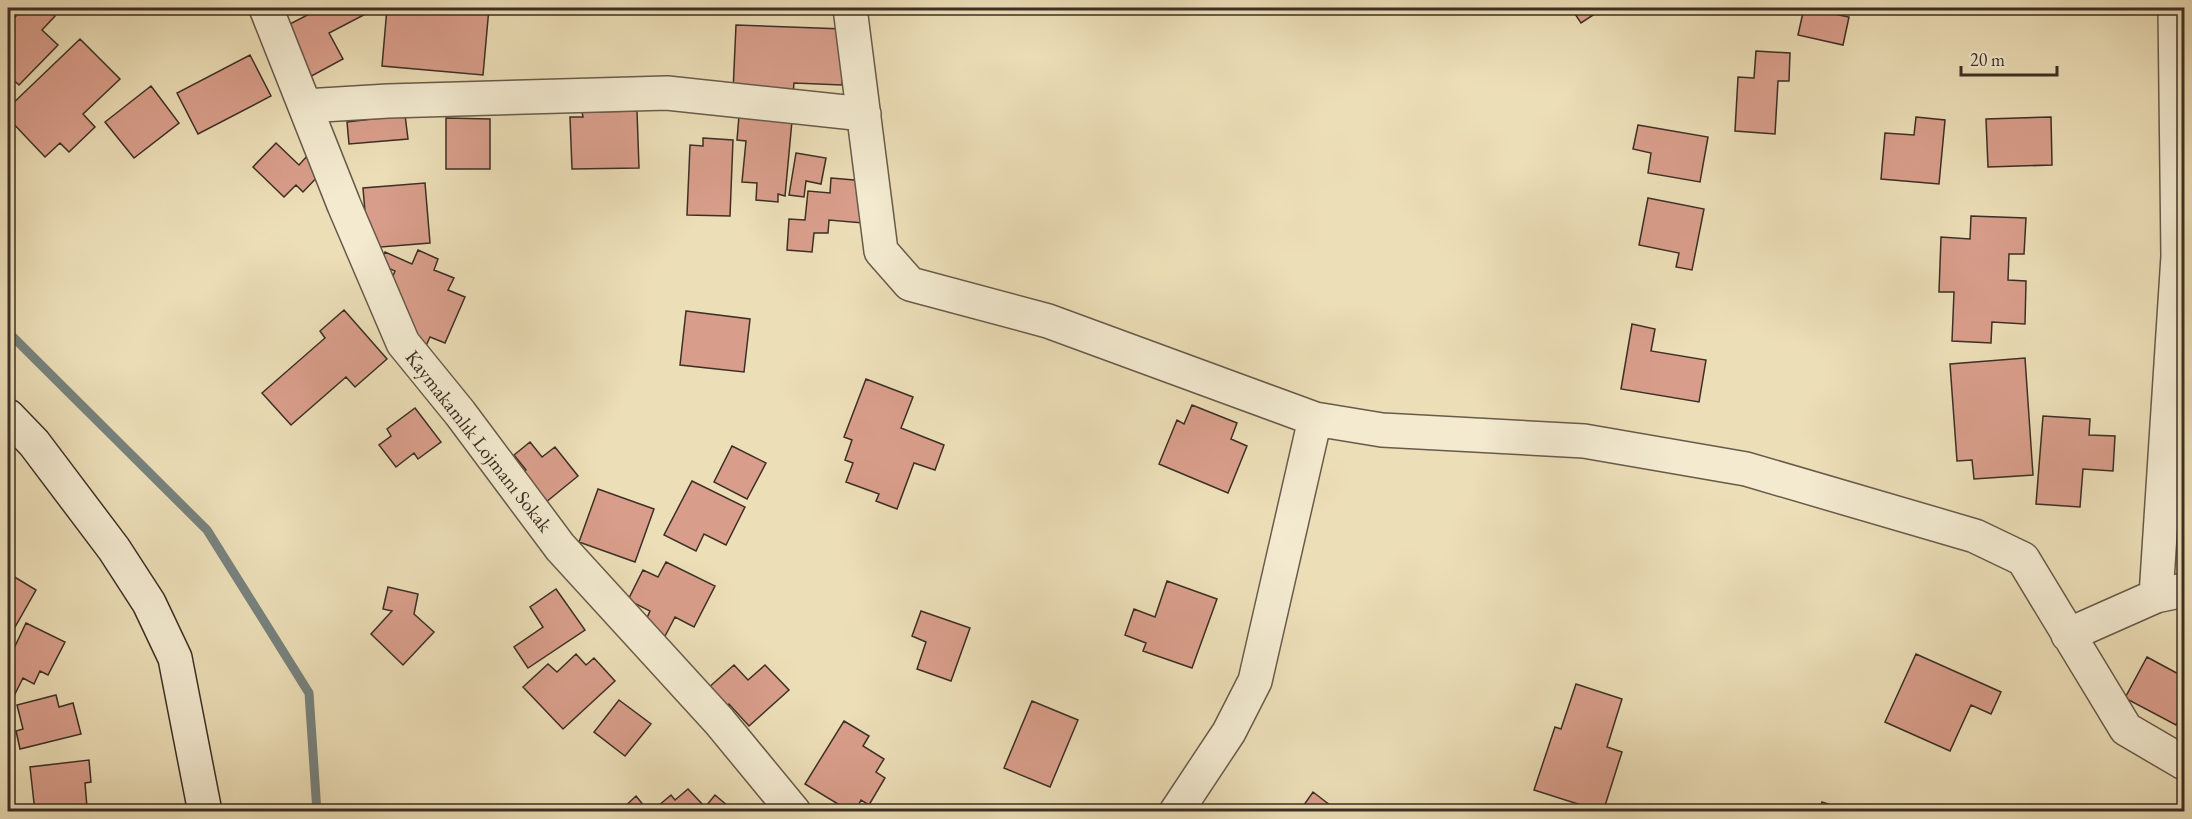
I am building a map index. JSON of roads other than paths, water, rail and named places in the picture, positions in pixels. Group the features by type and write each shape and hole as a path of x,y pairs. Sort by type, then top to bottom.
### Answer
{"street":[{"name":"Kaymakamlık Lojmanı Sokak","path":"266,8 344,205 403,343 460,413 560,547 720,721 794,812"},
{"path":"850,8 881,251 910,284 1048,321 1315,419 1382,430 1584,441 1746,469 1975,536 2023,559 2126,729 2184,763"},
{"path":"2068,635 2170,593 2178,256 2175,8"},
{"path":"304,106 388,101 667,93 864,114"},
{"path":"8,416 34,443 114,549 149,603 176,658 205,812"},
{"path":"1176,812 1229,732 1255,681 1315,419"}],"waterway":[{"path":"8,332 207,530 309,693 317,812"}]}
